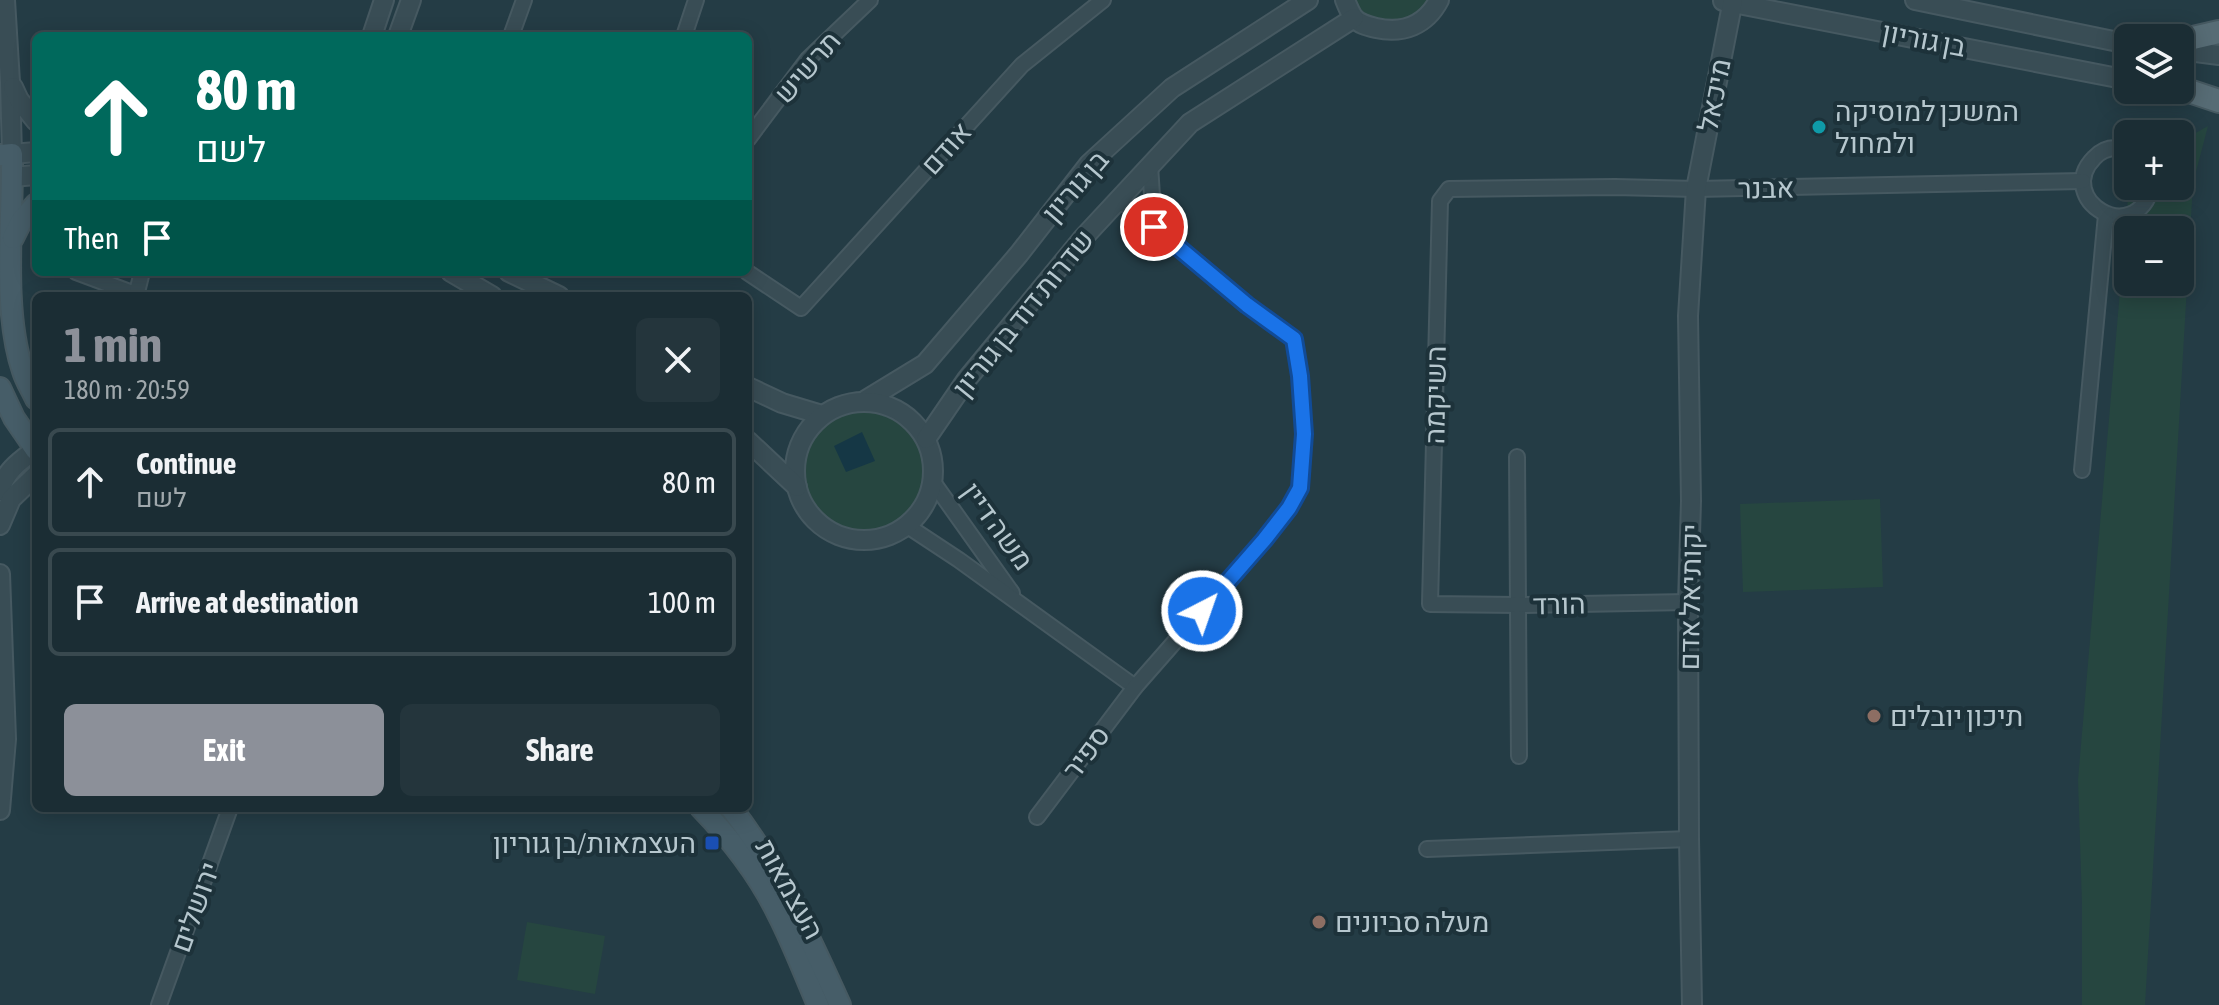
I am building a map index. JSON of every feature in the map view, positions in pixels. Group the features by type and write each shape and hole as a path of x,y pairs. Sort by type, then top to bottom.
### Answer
{"main road":[{"path":"2194,38 2219,32"},
{"path":"2194,92 2219,101"},
{"path":"6,154 16,343 23,372 32,391"},
{"path":"11,242 32,209"},
{"path":"0,388 14,418 32,443"},
{"name":"העצמאות","path":"705,812 756,877 777,913 818,1005"},
{"name":"העצמאות","path":"734,812 778,876 840,1005"}],"street":[{"path":"5,0 10,82 6,154 32,152"},
{"path":"373,32 384,0"},
{"path":"399,32 411,0"},
{"path":"512,32 524,0"},
{"path":"685,32 696,0"},
{"name":"תרשיש","path":"752,134 808,59 870,0"},
{"name":"אודם","path":"752,275 801,308 1022,65 1103,0"},
{"name":"בן גוריון","path":"866,400 925,364 1019,254 1089,164 1172,88 1308,0"},
{"path":"1345,0 1354,18 1365,26 1391,31 1412,27 1427,18 1439,0"},
{"path":"1915,0 2114,41"},
{"name":"בן גוריון","path":"1728,1 2114,77"},
{"name":"מיכאל","path":"1696,189 1728,1"},
{"name":"שדרות דוד בן גוריון","path":"926,439 975,368 1083,238 1190,123 1354,18"},
{"path":"2194,52 2219,55"},
{"path":"10,82 32,116"},
{"path":"2194,88 2219,89"},
{"path":"2114,149 2099,153 2085,170 2083,181 2089,202 2106,215 2124,216 2134,212 2146,200"},
{"path":"1150,165 1154,227"},
{"path":"6,178 32,175"},
{"name":"אבנר","path":"1449,189 1696,189 2083,181"},
{"name":"השיקמה","path":"1430,604 1440,201 1449,189"},
{"name":"יקותיאל אדם","path":"1692,1005 1688,316 1696,189"},
{"name":"ספיר","path":"1037,817 1135,687 1264,540 1300,488 1304,434 1294,339 1247,305 1138,210 1116,201"},
{"path":"2082,470 2106,215"},
{"path":"86,276 127,292"},
{"path":"458,276 485,292"},
{"path":"517,276 551,292"},
{"path":"752,389 782,403 822,415"},
{"path":"866,400 889,405 909,417 926,439 932,456 933,482 927,500 915,519 897,532 876,540 853,540 832,533 814,519 801,500 795,477 797,453 806,432 822,415 843,404 866,400"},
{"path":"752,445 797,487"},
{"path":"0,491 11,469 32,452"},
{"path":"1517,457 1519,756"},
{"path":"0,525 11,499 32,479"},
{"name":"משה דיין","path":"933,482 1019,603"},
{"name":"משה דיין","path":"906,525 1135,687"},
{"path":"0,574 6,739 0,810"},
{"name":"הורד","path":"1430,604 1688,602"},
{"name":"ירושלים","path":"165,1003 229,812"},
{"path":"1427,849 1689,839"}],"green space":[{"path":"1348,0 1437,0 1418,22 1367,23"},
{"path":"2208,126 2194,179 2194,134"},
{"path":"2128,200 2192,200 2191,216 2126,216"},
{"path":"2120,296 2186,296 2145,1005 2082,1005 2078,780"},
{"path":"864,405 889,410 911,424 925,446 930,471 925,496 911,518 889,532 864,537 839,532 817,518 803,496 798,471 803,446 817,424 839,410"},
{"path":"1880,499 1883,587 1743,592 1740,504"},
{"path":"527,922 605,936 595,994 517,980"}],"water":[{"path":"862,432 875,461 846,472 834,446"}],"place":[{"name":"המשכן למוסיקה ולמחול","path":"1819,127"},
{"name":"תיכון יובלים","path":"1874,716"},
{"name":"העצמאות/בן גוריון","path":"712,843"},
{"name":"מעלה סביונים","path":"1319,922"}],"route":[{"path":"1154,227 1247,305 1294,339 1300,376 1304,434 1300,488 1264,540 1202,611"}]}
